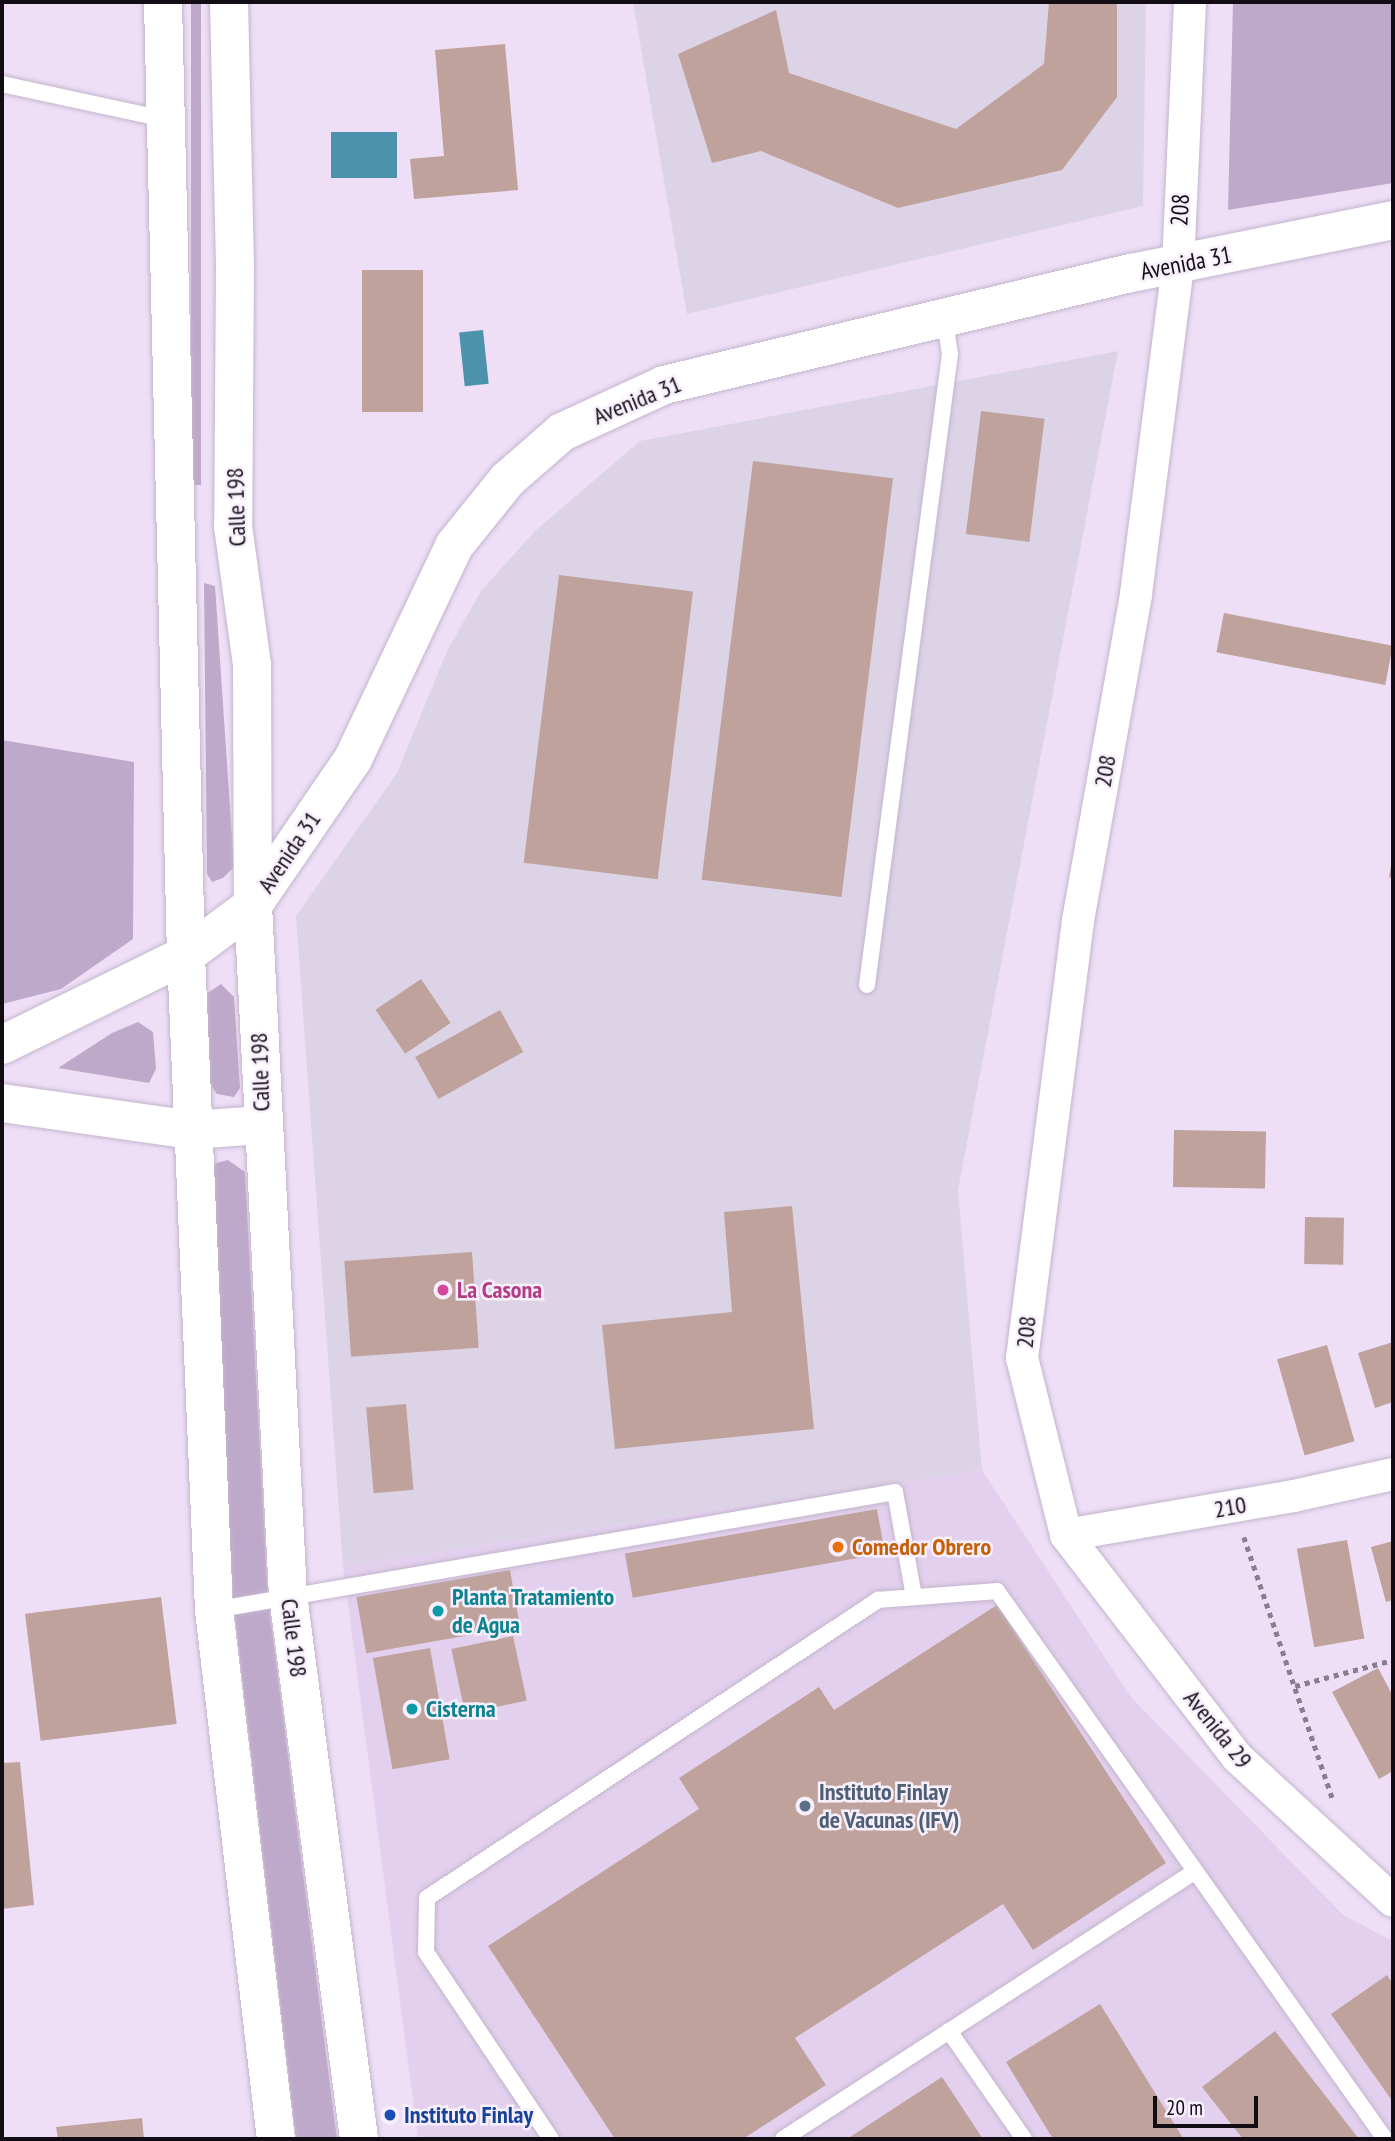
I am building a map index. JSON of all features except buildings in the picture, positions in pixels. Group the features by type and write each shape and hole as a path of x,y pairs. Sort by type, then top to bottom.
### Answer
{"main road":[{"path":"163,2 191,1130 214,1610 276,2139"},
{"name":"Calle 198","path":"229,2 235,266 233,526 252,664 253,905 262,1125 288,1595 359,2139"},
{"name":"Avenida 31","path":"2,1045 186,955 253,905 353,758 454,546 507,480 562,432 664,385 1132,273 1178,266 1393,220"},
{"path":"178,522 233,526"},
{"path":"186,955 222,962 256,981"},
{"path":"2,1103 191,1130 262,1125"}],"street":[{"name":"208","path":"1066,1535 1022,1358 1079,920 1136,595 1178,266 1190,2"},
{"name":"210","path":"1066,1535 1234,1506 1393,1474"},
{"name":"Avenida 29","path":"1066,1535 1237,1757 1393,1901"}],"lane":[{"path":"2,84 164,119"},
{"path":"867,985 950,354 944,318"},
{"path":"214,1610 288,1595 895,1492 914,1597"},
{"path":"551,2139 426,1952 427,1898 878,1600 997,1591 1385,2139"},
{"path":"783,2139 1195,1871"},
{"path":"948,2031 1024,2139"}],"path":[{"path":"1234,1506 1335,1805"},
{"path":"1295,1686 1393,1660"}],"shaded area":[{"path":"191,2 201,2 201,485 191,485"},
{"path":"633,2 1146,2 1143,206 687,314"},
{"path":"1233,2 1393,2 1393,183 1228,210"},
{"path":"1118,351 958,1190 982,1470 343,1566 296,916 397,773 447,651 481,591 535,531 640,441"},
{"path":"204,583 215,586 234,867 223,878 212,882 207,874"},
{"path":"2,740 134,762 133,939 61,989 2,1004"},
{"path":"221,984 234,997 240,1088 234,1097 217,1094 210,1084 206,994"},
{"path":"138,1022 153,1032 156,1069 149,1083 58,1068 112,1033"},
{"path":"228,1160 245,1172 268,1599 337,2139 296,2139 233,1599 209,1179 216,1163"},
{"name":"Instituto Finlay de Vacunas (IFV)","path":"982,1470 1130,1696 1343,1915 1393,1941 1393,2139 418,2139 343,1566"}],"water":[{"path":"331,132 397,132 397,178 331,178"},
{"path":"483,330 489,384 465,386 459,333"}],"place":[{"name":"La Casona","path":"443,1290"},
{"name":"Comedor Obrero","path":"838,1547"},
{"name":"Planta Tratamiento de Agua","path":"438,1611"},
{"name":"Cisterna","path":"412,1709"},
{"name":"Instituto Finlay de Vacunas (IFV)","path":"805,1806"},
{"name":"Instituto Finlay","path":"390,2115"}]}
